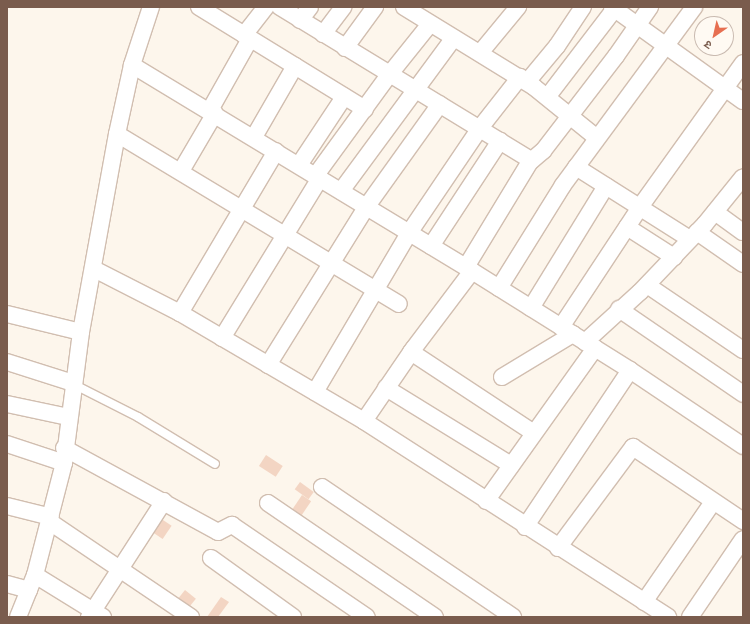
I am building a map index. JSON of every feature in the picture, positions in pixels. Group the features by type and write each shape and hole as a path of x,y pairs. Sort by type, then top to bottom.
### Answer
{"street":[{"path":"18,617 32,583 51,519 64,455 68,417 81,332 94,269 117,134 132,64 151,7"},
{"path":"199,7 365,109"},
{"path":"181,171 212,112 247,37 266,7"},
{"path":"280,7 415,91 480,128 531,161"},
{"path":"300,20 310,7"},
{"path":"323,34 343,7"},
{"path":"346,48 375,7"},
{"path":"480,53 518,7"},
{"path":"315,392 410,233 480,128 523,80 557,46 583,7"},
{"path":"364,421 469,269 531,161 540,155 626,43 650,7"},
{"path":"499,288 576,167 694,7"},
{"path":"548,96 614,8 743,101"},
{"path":"414,10 430,24 480,53 548,96 569,116 597,138"},
{"path":"222,338 285,236 318,177 389,75 430,24"},
{"path":"341,191 454,38"},
{"path":"486,501 534,433 627,227 743,63"},
{"path":"132,64 469,269 630,370 743,446"},
{"path":"254,138 295,66"},
{"path":"299,165 344,97"},
{"path":"268,365 367,206 440,104"},
{"path":"117,134 181,171 330,265 399,304"},
{"path":"431,246 500,141"},
{"path":"180,313 276,151"},
{"path":"576,167 640,207 743,264"},
{"path":"502,377 578,338 619,309 647,285 694,236 743,177"},
{"path":"531,308 606,186"},
{"path":"715,212 743,232"},
{"path":"627,227 674,257"},
{"path":"94,269 180,313 364,421 525,527 668,617"},
{"path":"647,285 743,350"},
{"path":"619,309 743,394"},
{"path":"7,314 81,332"},
{"path":"411,352 534,433"},
{"path":"7,362 73,383"},
{"path":"525,527 630,370"},
{"path":"386,388 511,465"},
{"path":"7,404 68,417"},
{"path":"7,444 64,455 164,501 218,532 232,525 367,617"},
{"path":"558,548 633,447 743,521"},
{"path":"322,487 513,617"},
{"path":"7,584 32,583 95,615 164,501"},
{"path":"644,602 713,502"},
{"path":"268,503 435,617"},
{"path":"7,506 51,519 121,570 191,617"},
{"path":"690,617 743,539"},
{"path":"211,558 293,617"}],"lane":[{"path":"73,383 138,417 215,464"}],"building":[{"path":"266,455 283,466 276,477 259,466"},
{"path":"300,482 314,492 308,499 295,489"},
{"path":"302,495 311,501 299,519 290,513"},
{"path":"160,518 172,526 163,539 151,531"},
{"path":"185,590 196,599 186,610 176,602"},
{"path":"221,597 229,602 218,617 207,617"}]}
